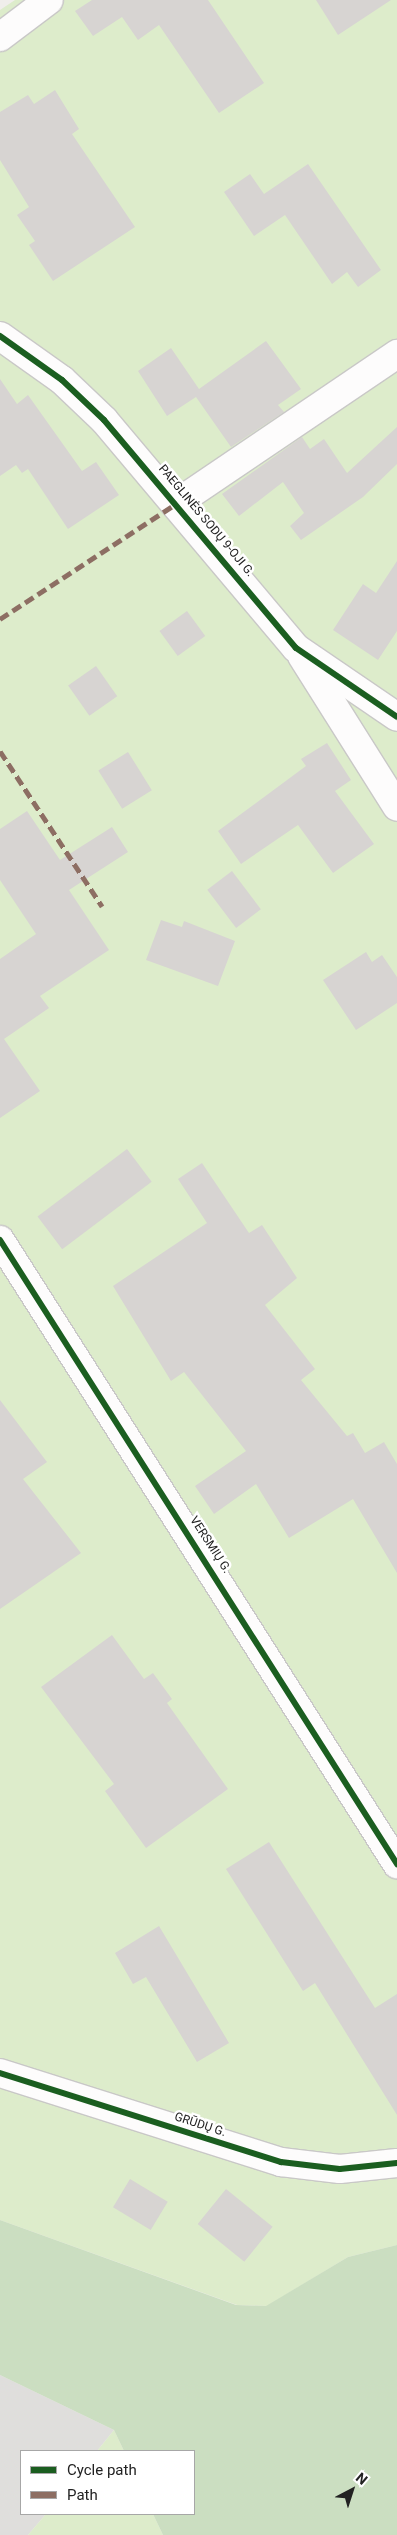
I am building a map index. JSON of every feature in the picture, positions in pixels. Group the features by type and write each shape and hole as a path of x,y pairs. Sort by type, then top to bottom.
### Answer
{"street":[{"path":"0,37 49,0"},
{"name":"PAEGLINĖS SODŲ 9-OJI G.","path":"0,336 62,380 177,503 296,648 397,717"},
{"path":"177,503 397,354"},
{"path":"296,648 397,807"},
{"name":"VERSMIŲ G.","path":"0,1240 397,1864"},
{"name":"GRŪDŲ G.","path":"0,2073 280,2162 340,2169 397,2163"}],"shaded area":[{"path":"0,2375 114,2430 98,2450 20,2450 20,2515 45,2515 28,2535 0,2535"}],"green space":[{"path":"15,0 397,0 397,2245 348,2257 267,2306 237,2305 0,2220 0,10"},
{"path":"0,2220 236,2305 266,2306 348,2257 397,2245 397,2535 163,2535 153,2515 195,2515 195,2450 124,2450 114,2430 0,2375"},
{"path":"114,2430 124,2450 98,2450"},
{"path":"45,2515 153,2515 163,2535 28,2535"}],"building":[{"path":"92,0 208,0 264,83 219,113 159,25 138,40 122,17 93,36 75,11"},
{"path":"316,0 391,0 338,35"},
{"path":"55,90 79,129 72,134 135,227 53,281 29,245 35,241 17,215 29,207 0,160 0,112 28,95 34,104"},
{"path":"308,164 381,270 358,287 347,272 332,284 285,215 254,236 224,192 250,174 264,194"},
{"path":"266,341 301,389 278,405 284,412 231,447 196,397 167,416 138,371 171,348 199,389"},
{"path":"0,379 17,404 28,395 82,471 96,462 119,495 68,529 28,469 22,473 16,465 0,476"},
{"path":"397,427 397,464 363,497 301,540 290,526 304,513 283,482 239,516 222,494 302,437 310,449 324,439 347,473"},
{"path":"397,561 397,631 378,660 333,630 363,584 376,593"},
{"path":"187,611 205,636 178,656 159,631"},
{"path":"96,666 117,696 89,716 68,686"},
{"path":"327,743 351,780 335,791 374,844 333,873 298,825 241,864 218,831 306,766 301,759"},
{"path":"128,752 152,790 122,809 98,771"},
{"path":"27,811 60,860 112,827 128,852 69,890 109,950 40,996 49,1008 4,1039 40,1091 0,1118 0,959 36,934 0,880 0,829"},
{"path":"232,871 261,909 236,928 207,890"},
{"path":"161,920 182,927 184,921 235,941 218,986 146,960"},
{"path":"366,952 372,962 382,955 397,977 397,1003 356,1030 323,980"},
{"path":"127,1149 152,1182 62,1249 38,1216"},
{"path":"202,1163 249,1233 262,1225 297,1278 265,1305 315,1369 301,1380 347,1436 353,1433 365,1453 384,1442 397,1464 397,1573 353,1499 289,1538 256,1484 214,1514 195,1486 246,1451 184,1372 171,1381 113,1286 207,1223 178,1179"},
{"path":"0,1400 47,1462 23,1479 81,1553 0,1609"},
{"path":"112,1635 144,1679 153,1673 172,1699 167,1703 228,1789 146,1848 105,1791 114,1784 41,1687"},
{"path":"269,1842 375,2008 397,1994 397,2115 315,1983 303,1991 226,1869"},
{"path":"159,1926 229,2043 197,2062 146,1977 133,1984 115,1953"},
{"path":"130,2179 168,2202 151,2230 113,2207"},
{"path":"226,2189 273,2227 244,2262 198,2224"}],"marked path":[{"path":"0,619 177,503"},
{"path":"0,751 102,906"}],"cycle path":[{"path":"0,336 62,380 104,420 296,648 397,717"},
{"path":"0,1240 397,1864"},
{"path":"0,2073 281,2162 340,2169 397,2163"}]}
